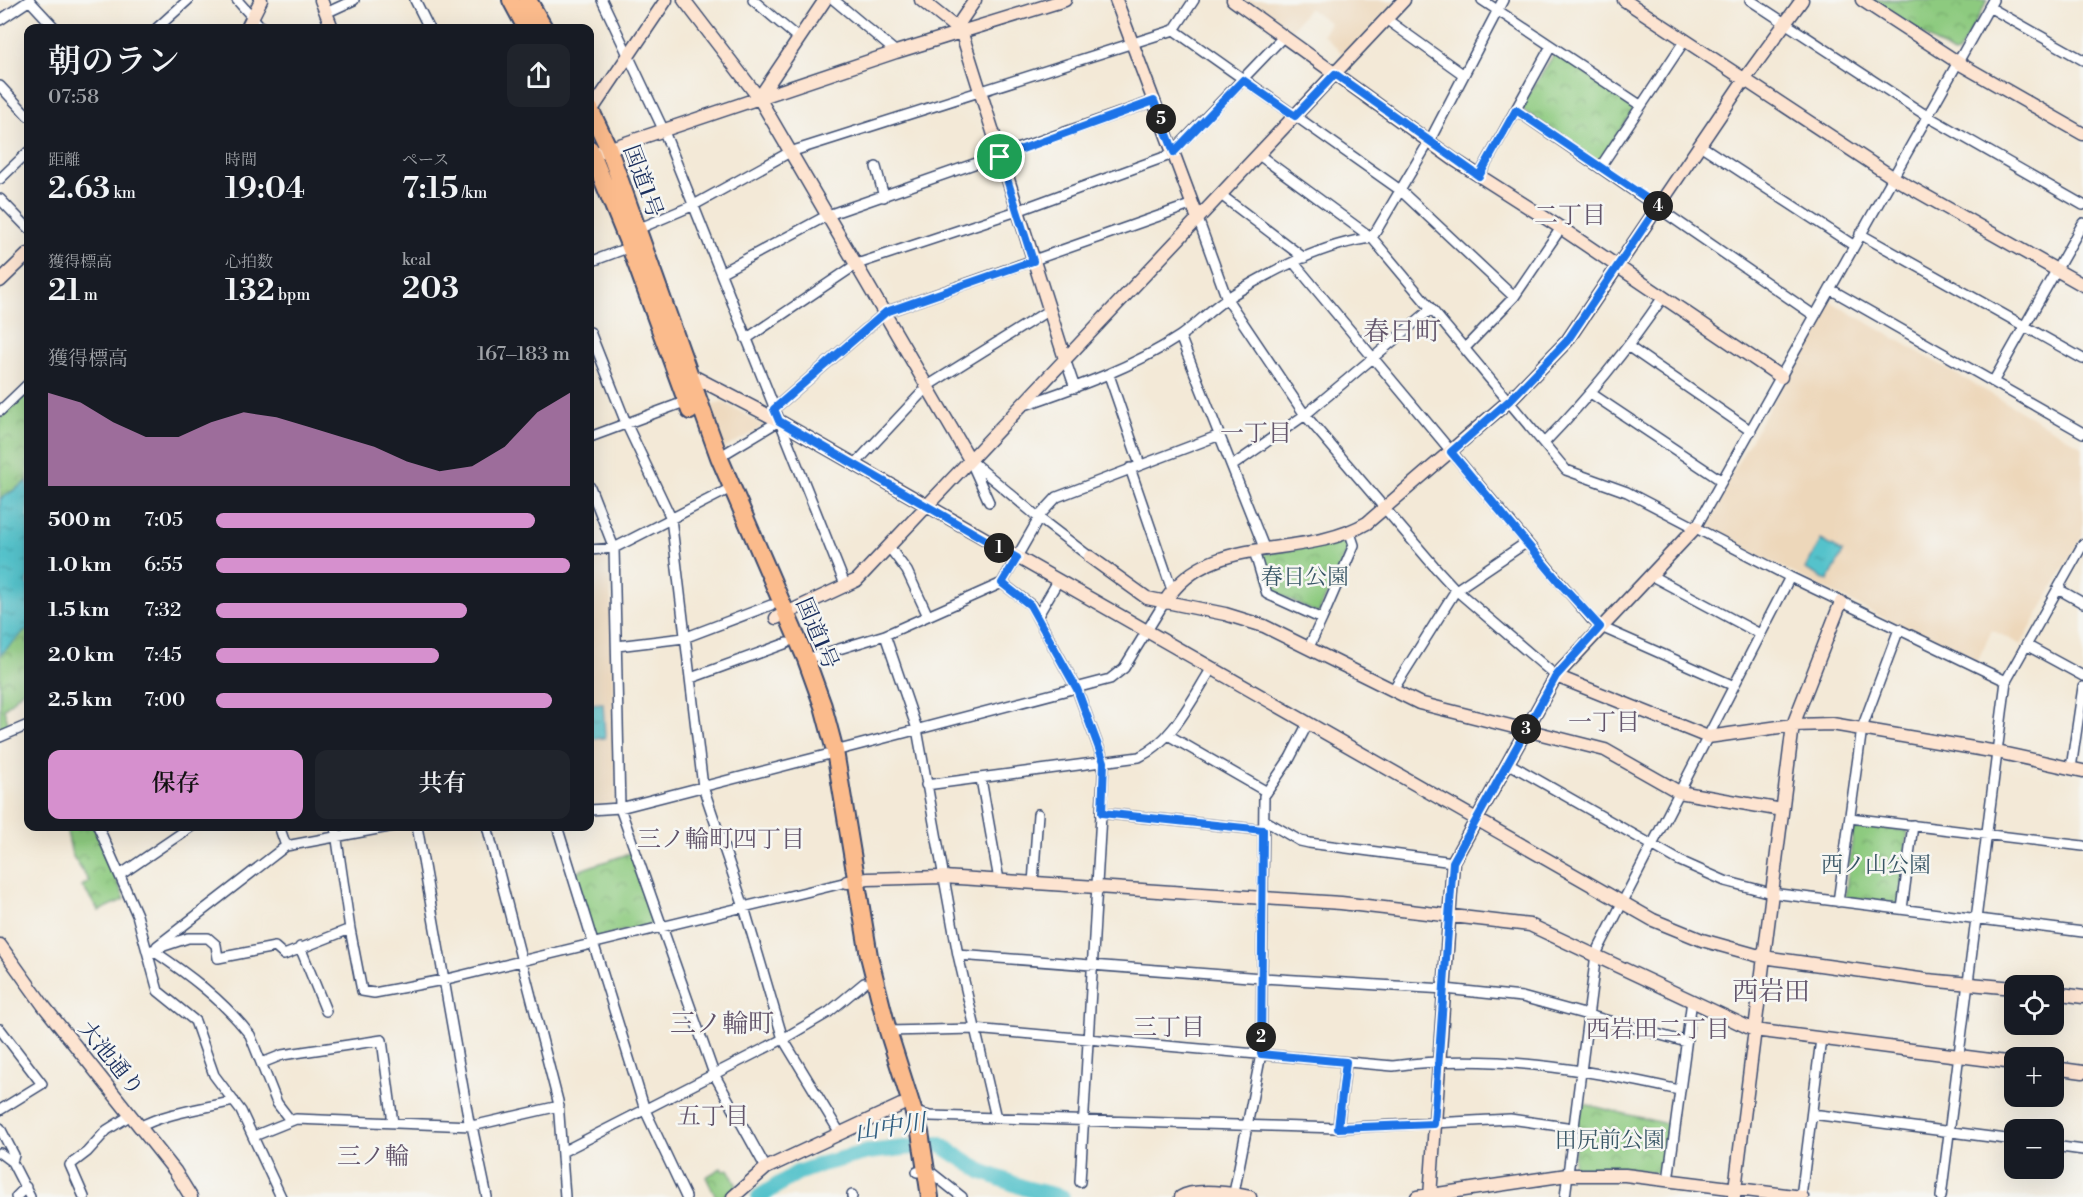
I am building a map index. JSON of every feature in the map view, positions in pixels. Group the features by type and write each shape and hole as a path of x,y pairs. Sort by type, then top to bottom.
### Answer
{"highway":[{"path":"511,0 524,24"},
{"path":"528,0 542,24"},
{"name":"国道1号","path":"594,118 608,147 638,229 682,373 687,401 777,612 831,753"},
{"name":"国道1号","path":"594,162 719,457 726,490"},
{"name":"国道1号","path":"777,612 806,659 831,753 852,881 864,983 908,1108"},
{"name":"国道1号","path":"852,881 930,1197"},
{"name":"国道1号","path":"919,1197 921,1162"}],"street":[{"path":"0,20 30,0 51,24"},
{"path":"161,24 188,0"},
{"path":"237,0 259,24"},
{"path":"249,24 261,0"},
{"path":"321,0 330,24"},
{"path":"326,13 354,0"},
{"path":"415,0 427,24"},
{"path":"602,0 663,129 846,587"},
{"path":"594,104 666,0"},
{"path":"684,0 759,98 929,385 970,460 989,502"},
{"path":"753,0 798,38"},
{"path":"759,98 825,0"},
{"path":"834,0 896,52"},
{"path":"921,0 959,31 1075,388"},
{"path":"959,31 975,0"},
{"path":"594,152 959,31 1065,0"},
{"path":"1116,0 1227,299 1305,416 1385,509 1456,590 1556,676 1708,737 1792,725 1832,724 1997,752 2077,770 2083,687"},
{"path":"638,229 694,205 790,152 1174,30 1194,0"},
{"path":"1233,0 1479,176 1561,228 1781,377"},
{"path":"617,646 684,638 777,612 846,587 857,580 1404,0"},
{"path":"1482,0 1640,105"},
{"path":"1372,238 1430,140 1503,0"},
{"path":"1624,0 1894,178 2083,285"},
{"path":"1750,0 1927,116 2083,205"},
{"path":"594,810 620,808 703,787 916,729 1077,689 1114,676 1124,668 1172,590 1183,577 1207,562 1220,557 1319,542 1350,533 1385,509 1510,400 1567,341 1744,80 1802,0"},
{"path":"1862,0 1958,62 2083,134"},
{"path":"1430,1196 1453,862 1556,676 1696,527 1991,4 2083,60"},
{"path":"1386,19 1464,75"},
{"path":"1174,30 1400,190 1514,297"},
{"path":"746,339 857,264 1017,211 1174,152 1284,36"},
{"path":"1600,166 1685,40"},
{"path":"1479,176 1551,46"},
{"path":"0,86 24,112"},
{"path":"722,272 828,215 1000,157 1154,101"},
{"path":"1516,110 1815,316"},
{"path":"1700,145 1853,245"},
{"path":"1259,155 1372,238 1510,400 1566,470 1627,492 1790,577 2006,681"},
{"path":"0,179 24,156"},
{"path":"876,167 884,196"},
{"path":"1221,195 1304,258"},
{"path":"0,199 24,224"},
{"path":"719,457 777,415 886,312 1193,204"},
{"path":"1993,382 2083,223"},
{"path":"1465,348 1514,297 1561,228"},
{"path":"1860,234 2083,359"},
{"path":"1022,407 1109,375 1179,336 1227,299 1304,258 1348,241 1372,238"},
{"path":"594,260 630,247"},
{"path":"0,281 24,258"},
{"path":"1294,263 1600,627 1732,685"},
{"path":"1830,289 2083,433"},
{"path":"1545,442 1592,394 1629,347 1663,297"},
{"path":"1232,466 1305,416 1431,309"},
{"path":"855,464 929,385 1049,310"},
{"path":"1179,336 1232,466 1260,551 1267,594 1322,619"},
{"path":"594,342 626,423 671,518 703,787 744,907 783,1038 840,1133"},
{"path":"1629,347 1751,431"},
{"path":"682,373 777,415 855,464 1017,558 1653,920 1702,940 1763,957 1927,981 2004,987"},
{"path":"1109,375 1172,590"},
{"path":"2,404 24,387"},
{"path":"1592,394 1722,481"},
{"path":"594,435 687,401"},
{"path":"806,659 885,635 1002,583 1039,518 1050,503 1064,493 1220,435"},
{"path":"970,460 1039,518 1130,588 1147,598 1250,621 1434,708 1605,750 1678,792 1782,810"},
{"path":"594,550 614,548 726,490"},
{"path":"594,497 614,548 620,808 660,927 714,1074 766,1168"},
{"path":"1309,647 1354,545 1350,533"},
{"path":"1393,690 1456,590 1527,542"},
{"path":"1941,1197 2006,681 2083,544"},
{"path":"889,547 907,571 928,616"},
{"path":"1650,575 1760,634"},
{"path":"1565,1197 1596,954 1708,737 1732,685 1790,577"},
{"path":"1037,617 1058,581"},
{"path":"1002,583 1030,605 1037,617 1077,689 1104,762 1080,1182"},
{"path":"2058,589 2083,603"},
{"path":"1734,1193 1792,725 1842,602"},
{"path":"1838,902 1862,729 1899,629"},
{"path":"885,635 916,729 958,955 996,1118"},
{"path":"691,678 787,643"},
{"path":"2026,645 2083,676"},
{"path":"926,785 1139,757 1155,748 1168,735 1212,668"},
{"path":"1234,1193 1261,1054 1263,830 1267,792 1290,758 1308,723"},
{"path":"0,737 24,727"},
{"path":"1168,735 1267,792"},
{"path":"1508,764 1698,870 1771,893 2083,932"},
{"path":"981,778 999,880"},
{"path":"1102,813 1263,830"},
{"path":"1033,883 1038,814"},
{"path":"1850,818 2083,846"},
{"path":"1264,820 1300,841 1453,862"},
{"path":"1902,909 1912,825"},
{"path":"100,831 149,948 158,992 195,1021 214,1075 234,1101 254,1136 281,1197"},
{"path":"120,875 185,831"},
{"path":"281,831 286,846"},
{"path":"335,831 362,991 374,993 443,980 852,881 943,877 1341,903 1530,925 1754,1030 2004,1062"},
{"path":"149,948 286,846 368,831"},
{"path":"418,831 468,1122 472,1126 487,1197"},
{"path":"489,831 559,1106 565,1197"},
{"path":"558,831 645,1110 686,1197"},
{"path":"149,948 198,938 212,941 218,958 275,947 284,955 350,929"},
{"path":"300,947 326,1011"},
{"name":"大池通り","path":"1,948 43,1005 131,1115 191,1197"},
{"path":"149,948 200,983 250,1035 277,1103 290,1120"},
{"path":"958,955 1445,989 1522,997 1686,1042"},
{"path":"562,1152 783,1038 829,1012 864,983"},
{"path":"2064,994 2083,997"},
{"path":"1668,1181 1692,1000"},
{"path":"0,1029 42,1084 0,1110"},
{"path":"888,1031 974,1029 1393,1066 1439,1060 1483,1060 1618,1076 1679,1090"},
{"path":"1417,1197 1567,1175 1625,1175 1734,1193 1802,1197 1821,1038"},
{"path":"262,1063 282,1055 382,1040 393,1123"},
{"path":"1338,1128 1346,1062"},
{"path":"2064,1069 2083,1072"},
{"path":"140,1127 154,1118 179,1115 234,1101"},
{"path":"254,1136 290,1120 472,1126 559,1106"},
{"path":"734,1197 766,1168 840,1133 908,1108 930,1116 1247,1127 1338,1128 1510,1119 1573,1128"},
{"path":"1812,1114 2004,1139"},
{"path":"84,1197 70,1165 87,1152 107,1130 131,1115"},
{"path":"0,1128 14,1155 12,1162"},
{"path":"2064,1147 2083,1150"},
{"path":"0,1153 12,1162 30,1197"},
{"path":"921,1162 962,1197"},
{"path":"16,1197 26,1187"},
{"path":"1181,1197 1187,1194 1234,1193 1250,1197"}],"shaded area":[{"path":"1241,0 1398,0 1345,56 1323,34 1330,23 1309,8 1288,34"},
{"path":"1830,301 2083,447 2083,534 2021,645 1992,630 1976,664 1701,527"},
{"path":"722,401 765,426 723,449 711,406"},
{"path":"606,554 610,559 616,802 594,806 594,555"}],"green space":[{"path":"1871,0 1988,0 1958,53 1953,54"},
{"path":"1555,53 1633,104 1634,109 1600,160 1597,161 1523,110 1522,105"},
{"path":"24,395 24,689 4,709 10,730 0,733 0,418"},
{"name":"春日公園","path":"1347,540 1349,547 1318,614 1269,589 1258,555"},
{"name":"西ノ山公園","path":"1854,824 1908,831 1899,904 1845,897"},
{"path":"67,831 96,831 125,899 99,911 82,886 89,881 72,855"},
{"path":"631,853 654,924 593,938 574,872"},
{"name":"田尻前公園","path":"1580,1103 1671,1125 1665,1172 1662,1174 1624,1168 1573,1168"},
{"path":"721,1168 723,1171 728,1169 737,1186 725,1197 716,1197 706,1177"}],"water":[{"path":"24,484 24,632 0,655 0,499"},
{"path":"1821,540 1843,552 1828,581 1805,569"},
{"path":"603,703 605,738 594,739 594,704"}],"waterway":[{"name":"山中川","path":"759,1197 797,1173 822,1164 868,1152 939,1144 983,1172 1025,1188 1062,1197"}],"district":[{"name":"二丁目","path":"1570,215"},
{"name":"春日町","path":"1402,331"},
{"name":"一丁目","path":"1256,433"},
{"name":"一丁目","path":"1604,722"},
{"name":"三ノ輪町四丁目","path":"721,839"},
{"name":"西岩田","path":"1771,991"},
{"name":"三ノ輪町","path":"722,1023"},
{"name":"三丁目","path":"1169,1027"},
{"name":"西岩田二丁目","path":"1658,1029"},
{"name":"五丁目","path":"713,1116"},
{"name":"三ノ輪","path":"373,1156"}],"route":[{"path":"1335,74 1479,176 1516,110 1658,206 1567,341 1510,400 1451,452 1559,582 1600,627 1556,676 1453,862 1434,1124 1338,1128 1346,1062 1261,1054 1263,830 1102,813 1104,762 1077,689 1030,605 1002,583 1017,558 779,421 774,409 886,312 1033,261 1000,157 1154,101 1174,152 1243,80 1295,116 1335,74"}]}
